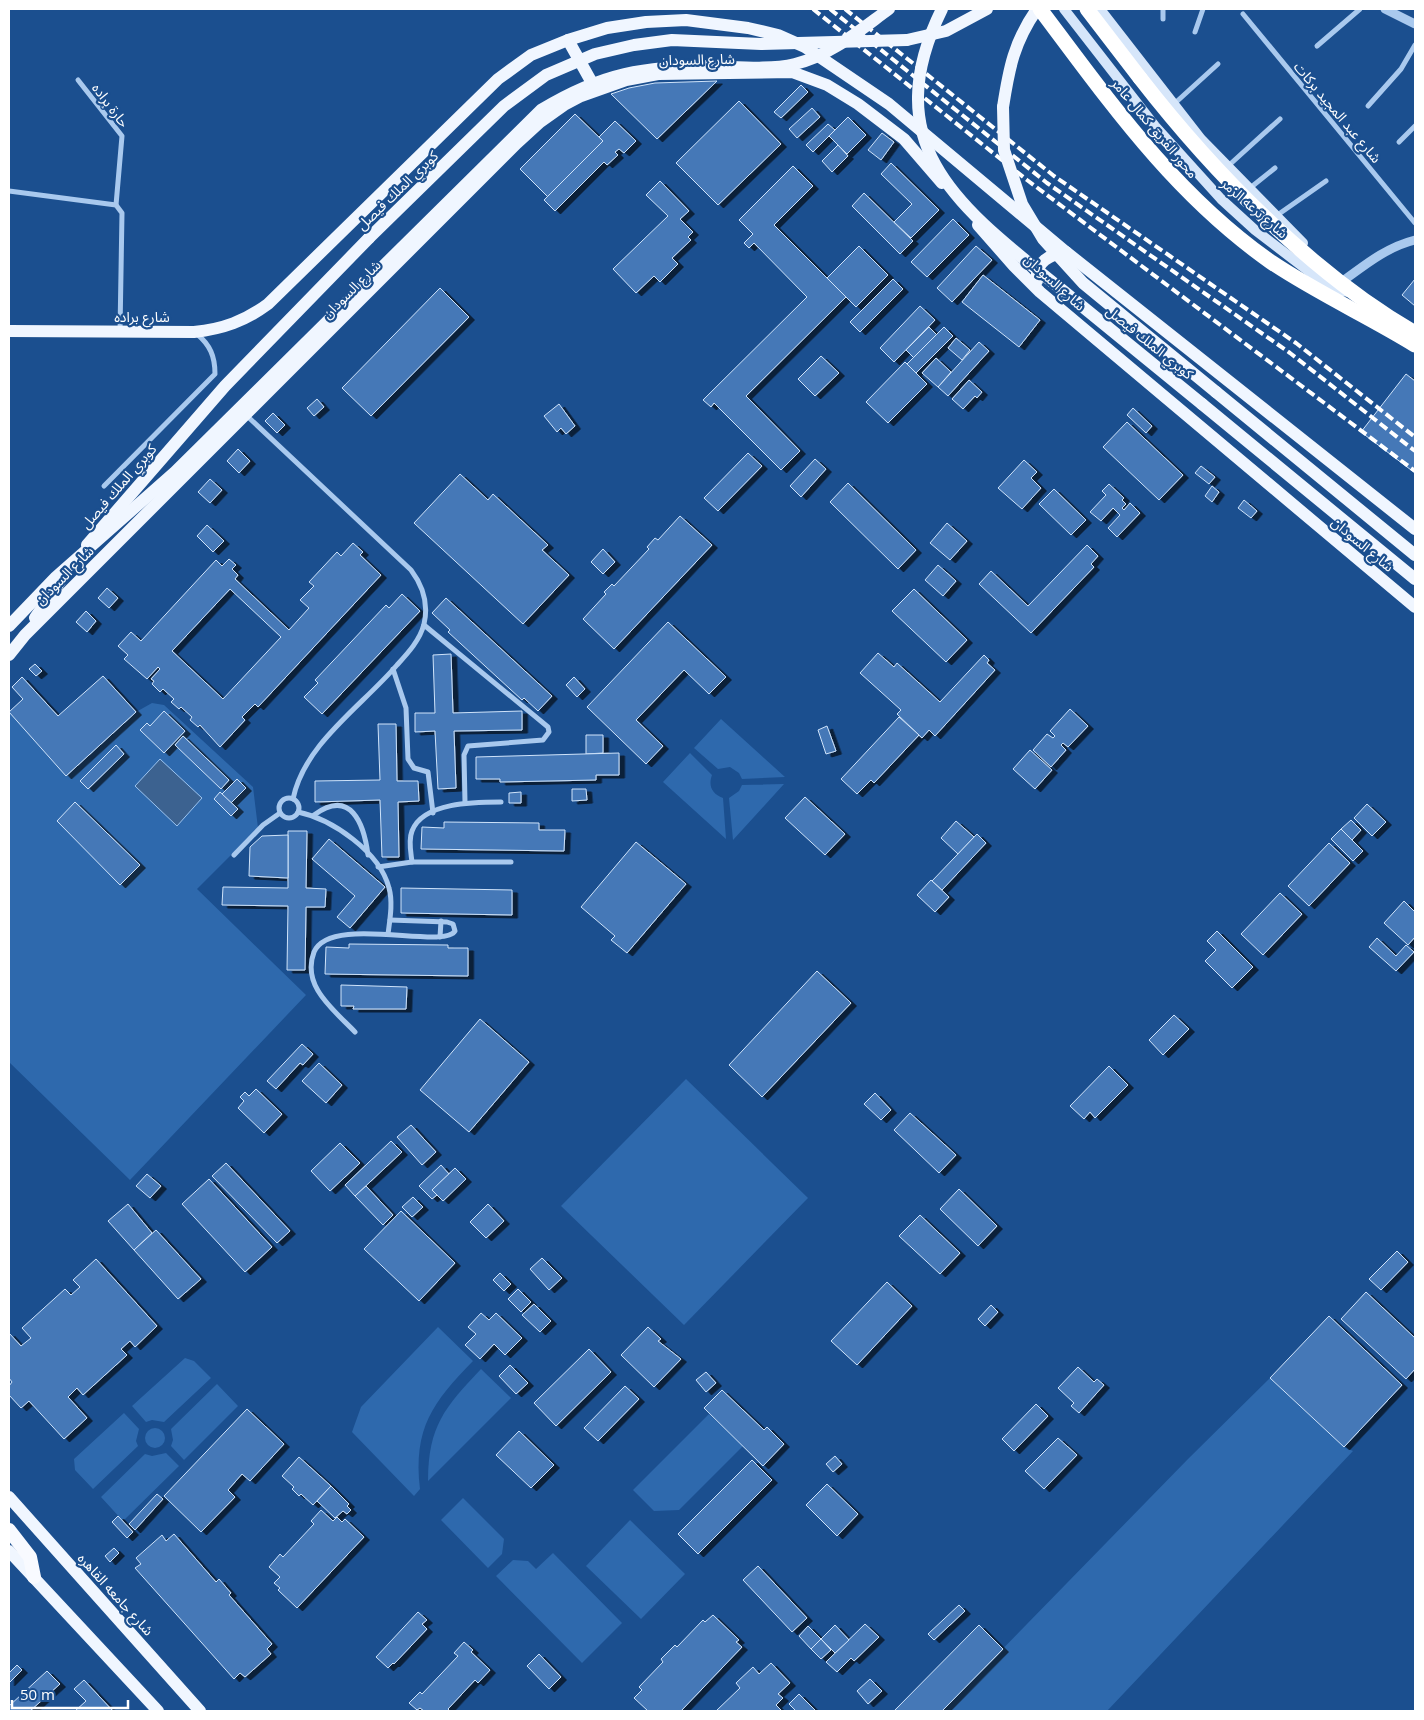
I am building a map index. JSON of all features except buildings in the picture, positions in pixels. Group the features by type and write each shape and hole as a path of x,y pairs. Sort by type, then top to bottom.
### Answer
{"highway":[{"name":"محور الفريق كمال عامر","path":"1038,9 1137,137 1170,175 1203,208 1236,235 1307,285 1415,345"},
{"name":"محور الفريق كمال عامر","path":"1087,9 1176,124 1217,170 1263,215 1341,282 1415,333"},
{"path":"9,1530 30,1557 34,1577"}],"main road":[{"name":"كوبري الملك فيصل","path":"9,626 56,577 175,472 541,110 568,94 609,77 652,68 768,67 794,64 824,54 889,9"},
{"name":"كوبري الملك فيصل","path":"942,9 928,38 919,71 917,110 922,135 932,163 948,188 1011,250 1415,579"},
{"name":"كوبري الملك فيصل","path":"25,635 51,592 105,523 225,386 369,238 504,106 546,75 595,54 634,45 672,40 761,44 907,40 946,31 987,9"},
{"name":"كوبري الملك فيصل","path":"1038,9 1025,26 1009,64 1003,107 1004,150 1022,204 1043,239 1083,283 1415,555"},
{"name":"شارع ترعه الزمر","path":"1064,9 1155,126 1222,199 1256,230 1332,289 1348,292 1415,338"},
{"name":"شارع ترعه الزمر","path":"1100,9 1226,167 1343,281 1348,292"},
{"name":"شارع السودان","path":"268,304 498,78 531,55 568,40 607,28 646,22 686,20 748,28 778,35 805,47 889,104 1066,252 1415,529"},
{"path":"568,40 596,90"},
{"name":"شارع السودان","path":"9,654 25,635 540,122 564,105 596,90 626,80 658,74 792,72 827,85 858,104 904,139 1014,266 1040,292 1415,607"},
{"path":"1040,292 1036,278 1041,264 1052,254 1066,252"},
{"name":"شارع براده","path":"9,331 194,332 214,330 234,325 252,316 268,304"},
{"name":"شارع جامعه القاهره","path":"9,1497 200,1711"},
{"path":"9,1550 158,1711"}],"street":[{"path":"1162,9 1163,19"},
{"path":"1195,32 1203,9"},
{"path":"1317,46 1360,9"},
{"path":"1385,9 1415,24"},
{"name":"شارع عبد المجيد بركات","path":"1243,14 1415,223"},
{"path":"1368,106 1401,69 1415,45"},
{"path":"1174,104 1218,64"},
{"name":"حارة براده","path":"78,80 122,136 116,205 122,213 120,331"},
{"path":"1226,167 1280,118"},
{"path":"1399,142 1415,126"},
{"path":"1248,189 1275,168"},
{"path":"1276,216 1326,181"},
{"path":"9,191 116,205"},
{"path":"1343,281 1393,247 1415,240"},
{"path":"104,486 215,374 212,352 205,340 194,332"},
{"path":"246,415 411,570 425,596 424,625 411,649 312,755 300,776 293,799"},
{"path":"424,625 548,727 549,732 543,740 468,746 464,755 465,802"},
{"path":"393,669 406,708 408,759 414,768 428,772 432,812"},
{"path":"293,799 298,805 298,812"},
{"path":"280,813 279,806 283,800 293,799"},
{"path":"412,862 410,841 412,831 417,823 432,812 465,802 501,802"},
{"path":"314,815 328,807 335,806 351,811 361,822 368,856"},
{"path":"280,813 290,818 298,812 314,815 340,829 378,867 388,886 390,920 388,934"},
{"path":"234,855 263,825 280,813"},
{"path":"378,867 412,862 511,862"},
{"path":"355,1032 321,996 314,985 311,960 316,947 323,940 333,936 388,934 450,936 455,931 453,924 390,920"},
{"path":"440,936 441,922"}],"shaded area":[{"path":"152,703 164,705 253,787 258,828 197,889 306,995 130,1180 9,1062 9,712 66,775 136,712"},
{"path":"721,719 785,777 742,779 739,773 730,767 718,769 694,748"},
{"path":"690,753 712,775 710,783 712,789 723,798 726,839 663,782"},
{"path":"160,759 202,798 177,826 135,786"},
{"path":"784,784 733,840 729,798 739,791 742,785"},
{"path":"686,1079 808,1198 684,1325 561,1206"},
{"path":"438,1327 473,1361 447,1390 429,1418 423,1433 420,1449 420,1489 414,1496 352,1432 361,1407"},
{"path":"185,1358 194,1361 211,1378 164,1422 152,1420 146,1422 132,1406"},
{"path":"481,1369 511,1398 428,1481 431,1446 435,1431 448,1407"},
{"path":"1270,1378 1344,1447 1353,1451 1107,1711 942,1711 1188,1459"},
{"path":"217,1384 238,1406 184,1460 171,1446 173,1440 171,1429"},
{"path":"124,1413 139,1429 136,1441 138,1446 93,1489 75,1470 74,1459"},
{"path":"709,1414 743,1446 679,1510 654,1511 633,1490"},
{"path":"155,1428 162,1431 165,1438 162,1445 155,1448 148,1445 145,1438 148,1431"},
{"path":"166,1453 179,1466 123,1521 101,1497 145,1454 152,1456"},
{"path":"463,1498 504,1539 502,1554 488,1568 441,1520"},
{"path":"630,1520 685,1574 641,1619 586,1566"},
{"path":"553,1553 622,1623 582,1663 496,1576 513,1560 528,1561 536,1569"}],"railway":[{"path":"813,9 1027,180 1415,471"},
{"path":"830,9 1047,183 1290,353 1415,451"},
{"path":"845,9 1054,176 1296,343 1415,437"}]}
